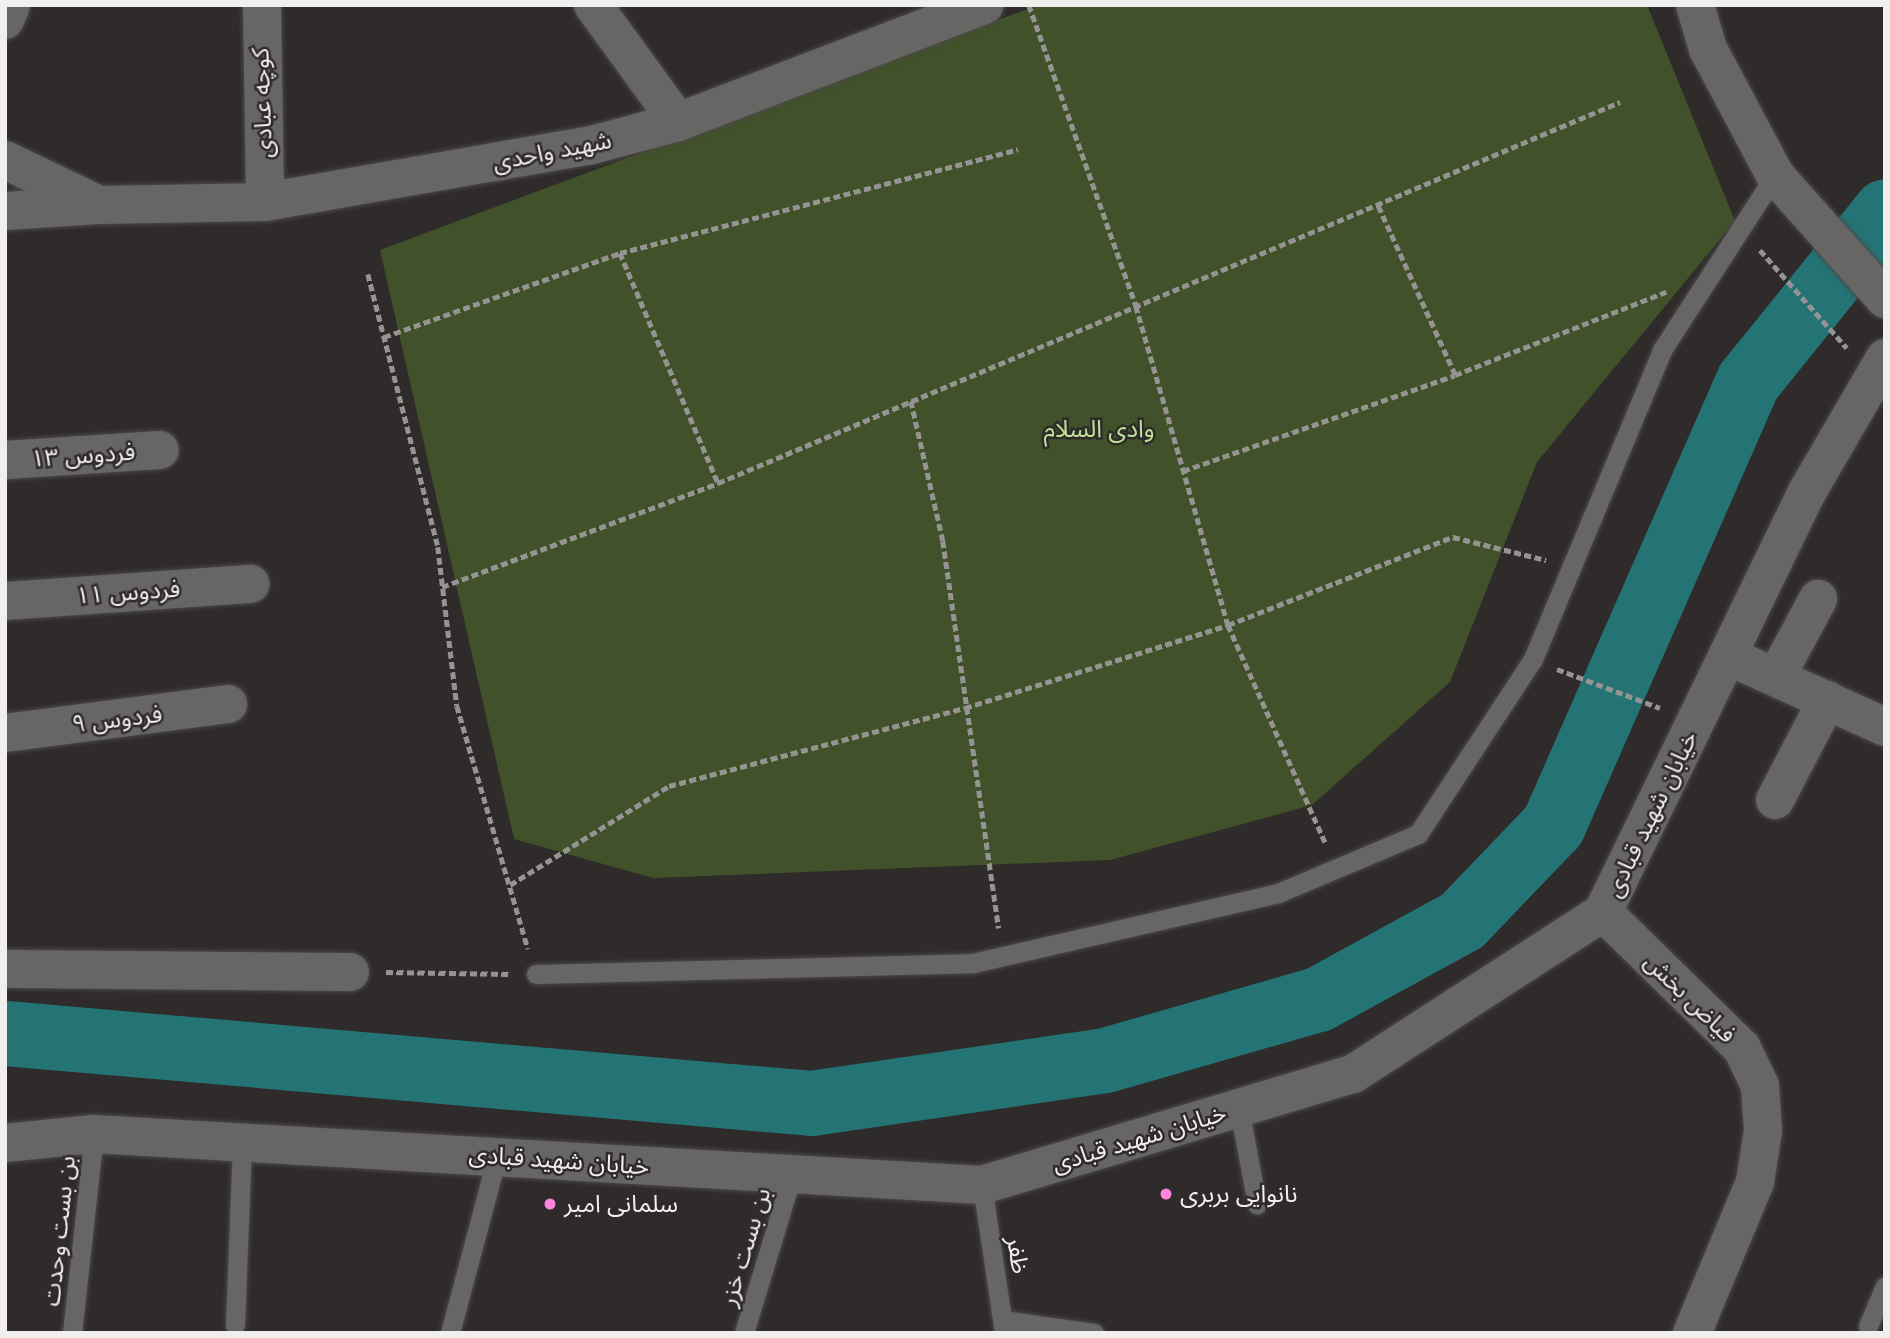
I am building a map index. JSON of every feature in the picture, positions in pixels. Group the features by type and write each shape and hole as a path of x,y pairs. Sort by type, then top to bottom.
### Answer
{"street":[{"name":"کوچه عبادی","path":"262,5 265,202"},
{"path":"593,5 678,122"},
{"name":"شهید واحدی","path":"5,211 99,205 265,202 592,145 678,122 985,5"},
{"path":"1695,5 1708,49 1775,175 1885,299"},
{"path":"5,160 99,205"},
{"name":"خیابان شهید قبادی","path":"5,1143 94,1134 982,1185 1353,1074 1603,912 1807,492 1879,368"},
{"name":"فردوس ۱۳","path":"5,460 160,450"},
{"name":"فردوس ۱۱","path":"5,601 250,584"},
{"path":"1776,677 1818,599"},
{"path":"1728,656 1885,727"},
{"path":"1775,800 1827,700"},
{"name":"فردوس ۹","path":"5,733 228,704"},
{"name":"فیاض بخش","path":"1603,912 1742,1048 1760,1086 1763,1130 1755,1182 1692,1333"},
{"path":"5,969 350,972"}],"lane":[{"path":"536,974 973,963 1278,893 1418,834 1533,659 1662,350 1775,175"},
{"path":"1239,1108 1257,1204"},
{"name":"بن بست وحدت","path":"72,1333 94,1134"},
{"path":"235,1325 242,1142"},
{"path":"450,1333 497,1156"},
{"name":"بن بست خزر","path":"744,1333 792,1175"},
{"name":"ظفر","path":"982,1185 1004,1326"},
{"path":"1868,1326 1885,1286"},
{"path":"1004,1326 1094,1333"}],"path":[{"path":"1030,5 1136,306 1228,625 1312,805 1335,869"},
{"path":"442,587 718,483 1620,102"},
{"path":"384,337 620,253 1018,149"},
{"path":"1377,204 1455,375"},
{"path":"1741,228 1879,368"},
{"path":"620,253 718,483"},
{"path":"350,972 536,974 457,706 442,587 368,274"},
{"path":"1183,471 1455,375 1710,275"},
{"path":"911,401 943,541 965,708 1004,956"},
{"path":"510,885 669,786 965,708 1228,625 1453,537 1570,567"},
{"path":"1533,659 1696,722"}],"green space":[{"name":"وادی السلام","path":"1038,5 1647,5 1735,221 1537,462 1450,682 1312,805 1110,860 653,878 514,839 380,250"}],"waterway":[{"path":"5,1033 811,1103 1105,1060 1318,999 1462,920 1553,825 1748,381 1885,211"}],"place":[{"name":"نانوایی بربری","path":"1166,1194"},
{"name":"سلمانی امیر","path":"550,1204"}]}
